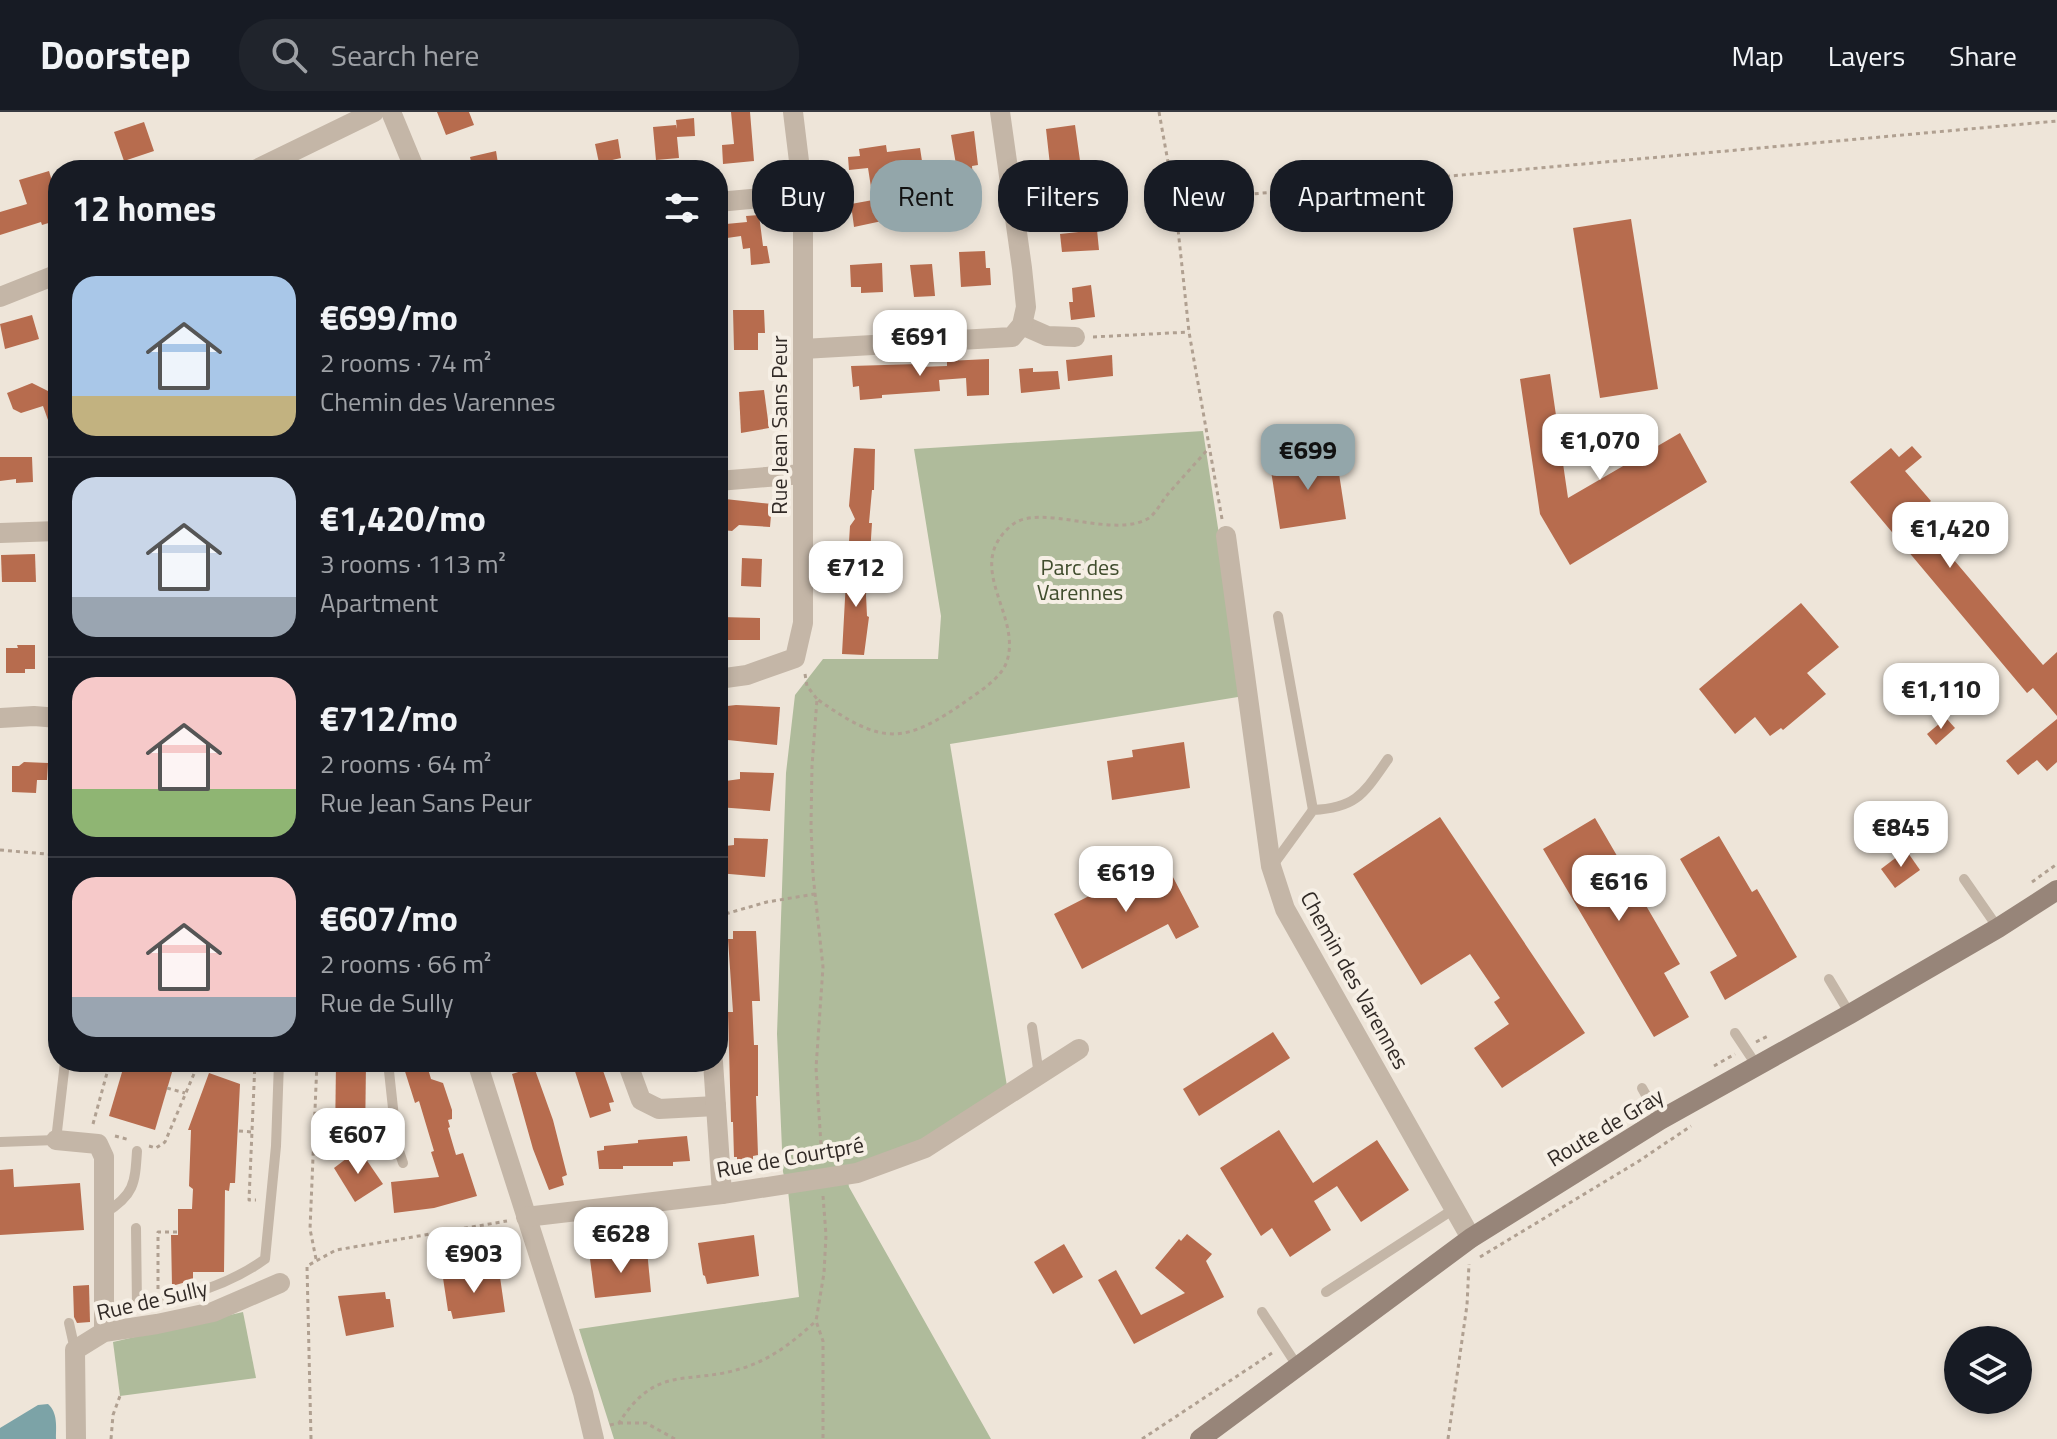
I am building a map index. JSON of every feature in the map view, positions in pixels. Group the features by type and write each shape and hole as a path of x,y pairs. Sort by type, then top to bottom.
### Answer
{"main road":[{"name":"Route de Gray","path":"1200,1439 1471,1238 1660,1120 1850,1014 2057,890"}],"street":[{"path":"276,160 374,112"},
{"path":"391,112 411,160"},
{"name":"Rue Jean Sans Peur","path":"793,112 799,160"},
{"path":"803,349 1012,337 1022,325 1026,307 1022,268 1000,112"},
{"path":"728,201 752,199"},
{"name":"Rue Jean Sans Peur","path":"795,658 803,623 803,232"},
{"path":"0,297 48,279"},
{"path":"1022,325 1047,336 1075,337"},
{"path":"728,480 803,474"},
{"path":"0,533 48,531"},
{"name":"Chemin des Varennes","path":"1226,536 1271,866 1285,909 1471,1238"},
{"path":"728,678 747,675 795,658"},
{"path":"0,718 48,717"},
{"name":"Rue de Courtpré","path":"526,1217 722,1194 857,1173 925,1148 1079,1049"},
{"path":"480,1072 594,1434"},
{"path":"631,1072 641,1100 659,1109 716,1106"},
{"path":"714,1072 722,1194"},
{"path":"56,1140 98,1144 104,1157 104,1332"},
{"name":"Rue de Sully","path":"75,1350 104,1332 213,1312 280,1283"},
{"path":"75,1350 76,1439"}],"lane":[{"path":"1271,866 1313,810 1278,616"},
{"path":"1313,810 1342,808 1367,789 1388,759"},
{"path":"1964,879 1998,928"},
{"path":"1829,979 1850,1014"},
{"path":"1032,1027 1039,1075"},
{"path":"1735,1033 1757,1066"},
{"path":"0,1142 56,1140 64,1072"},
{"path":"104,1310 202,1292 249,1271 265,1259 276,1146 279,1072"},
{"path":"389,1072 397,1145 403,1163"},
{"path":"1642,1088 1660,1120"},
{"path":"104,1214 125,1201 136,1177 140,1147"},
{"path":"1326,1292 1454,1209"},
{"path":"136,1228 137,1306"},
{"path":"1262,1312 1298,1367"},
{"path":"69,1323 75,1350"}],"path":[{"path":"1159,112 1168,160"},
{"path":"1254,194 2057,121"},
{"path":"1178,232 1189,332 1226,536"},
{"path":"1075,337 1189,332"},
{"path":"795,658 804,670 807,686 817,699 855,725 883,734 920,729 945,716 994,678 1008,659 1008,629 991,564 997,538 1015,521 1042,517 1095,524 1124,524 1149,518 1208,449"},
{"path":"817,699 811,826 823,967 816,1068 825,1260 816,1321 823,1341 823,1439"},
{"path":"0,850 48,854"},
{"path":"728,913 767,902 815,894"},
{"path":"91,1129 107,1072"},
{"path":"140,1147 156,1148 165,1142 194,1072"},
{"path":"255,1072 249,1200 269,1201"},
{"path":"316,1259 310,1229 317,1072"},
{"path":"167,1088 185,1093"},
{"path":"1457,1272 1691,1126"},
{"path":"239,1131 252,1132"},
{"path":"104,1132 130,1140"},
{"path":"311,1439 307,1266 336,1250 526,1217"},
{"path":"158,1301 158,1232 181,1232"},
{"path":"1448,1439 1467,1305 1469,1263"},
{"path":"619,1423 636,1399 651,1387 670,1379 712,1375 746,1367 779,1351 816,1321"},
{"path":"111,1439 113,1415 120,1396"},
{"path":"594,1434 619,1423 646,1423 675,1439"}],"green space":[{"name":"Parc des Varennes","path":"1203,431 1244,696 950,744 1007,1086 922,1139 846,1170 849,1187 991,1439 614,1439 579,1329 799,1297 788,1190 783,1172 777,1034 786,773 795,695 823,659 938,659 941,616 914,449"},
{"path":"243,1312 256,1378 120,1396 113,1342"}],"water":[{"path":"48,1404 55,1416 56,1439 0,1439 0,1428 38,1405"}],"building":[{"path":"437,112 469,112 474,125 446,135"},
{"path":"731,112 750,112 754,160 728,164 728,160 723,160 722,145 734,144"},
{"path":"694,118 695,136 677,137 679,158 656,160 653,127 676,125 677,129 676,120"},
{"path":"144,122 154,151 124,160 114,132"},
{"path":"1075,125 1080,160 1049,160 1046,129"},
{"path":"974,131 977,160 955,160 951,135"},
{"path":"618,139 621,158 598,160 595,144"},
{"path":"886,145 887,152 920,148 922,160 870,160 870,181 868,168 854,169 854,160 848,160 848,157 860,156 859,149"},
{"path":"496,151 497,160 471,160 470,157"},
{"path":"48,171 48,223 42,225 41,222 0,235 0,212 27,204 19,180"},
{"path":"870,201 870,224 854,227 854,203"},
{"path":"746,216 752,216 752,232 761,232 770,263 751,265 750,248 743,249 741,236 728,238 728,224 747,222"},
{"path":"1631,219 1658,389 1600,398 1573,228"},
{"path":"1097,232 1099,250 1062,252 1060,234"},
{"path":"985,251 991,285 961,287 959,252"},
{"path":"882,263 883,292 861,293 861,287 851,287 850,265"},
{"path":"932,264 935,296 914,297 910,265"},
{"path":"1091,285 1095,317 1071,320 1069,302 1073,302 1072,288"},
{"path":"733,310 764,310 765,333 758,333 758,350 734,350"},
{"path":"32,315 39,339 5,349 0,324"},
{"path":"1112,355 1113,376 1068,381 1066,360"},
{"path":"989,359 989,395 967,396 966,378 939,380 940,391 882,395 882,398 860,400 859,386 853,387 851,366 947,366 947,361"},
{"path":"1033,368 1033,372 1058,371 1060,389 1021,393 1019,369"},
{"path":"1550,374 1568,498 1680,433 1707,482 1570,565 1540,514 1520,379"},
{"path":"32,383 48,391 48,420 43,406 21,413 13,409 7,393"},
{"path":"764,390 769,428 741,433 739,392"},
{"path":"1912,446 1922,457 1905,471 1931,501 1915,514 2043,665 2057,652 2057,716 2033,688 2027,693 1850,482 1891,448 1899,457"},
{"path":"854,448 875,449 869,523 872,523 870,554 849,542 850,526 855,519 849,506"},
{"path":"1336,454 1346,519 1280,529 1270,464"},
{"path":"0,457 32,457 33,482 16,483 16,479 0,481"},
{"path":"728,499 772,504 770,527 739,525 728,531"},
{"path":"35,554 36,582 2,582 1,555"},
{"path":"742,558 762,559 761,587 741,586"},
{"path":"847,562 869,563 866,595 869,617 864,655 842,654"},
{"path":"1801,603 1839,647 1807,673 1826,694 1783,730 1781,728 1770,736 1755,717 1735,734 1699,689"},
{"path":"728,617 760,618 760,640 728,640"},
{"path":"17,645 35,645 35,669 25,669 25,673 6,673 6,648 18,648"},
{"path":"728,706 780,707 777,745 728,740"},
{"path":"1946,718 1955,728 1936,745 1927,734"},
{"path":"2057,719 2057,762 2047,771 2037,760 2018,775 2006,761"},
{"path":"1184,742 1190,788 1112,800 1107,761 1133,757 1132,750"},
{"path":"24,762 48,763 47,780 37,780 36,793 12,792 12,766"},
{"path":"740,772 774,773 770,811 728,808 728,781 740,779"},
{"path":"1440,817 1585,1033 1502,1088 1474,1048 1509,1024 1494,1002 1500,998 1470,954 1421,985 1353,874"},
{"path":"1595,818 1680,964 1664,973 1689,1017 1654,1037 1543,849"},
{"path":"1719,836 1752,892 1757,889 1797,957 1725,1000 1710,972 1737,956 1680,859"},
{"path":"734,838 768,839 765,877 728,874 728,846 734,845"},
{"path":"1906,850 1920,870 1895,888 1881,869"},
{"path":"1163,858 1199,927 1176,939 1168,924 1082,969 1054,914"},
{"path":"733,931 756,931 760,1001 752,1001 754,1045 758,1045 758,1155 753,1156 753,1164 737,1164 737,1157 734,1157 728,1012 733,1012 728,939 733,939"},
{"path":"1273,1032 1290,1058 1199,1116 1183,1089"},
{"path":"122,1072 172,1072 155,1130 109,1116"},
{"path":"336,1072 366,1072 365,1142 335,1141"},
{"path":"405,1072 429,1072 431,1079 443,1083 452,1110 448,1128 456,1155 463,1153 477,1196 434,1208 394,1213 391,1182 439,1177 419,1101 415,1103"},
{"path":"536,1072 553,1120 567,1175 562,1177 564,1185 549,1190 533,1149 512,1074"},
{"path":"575,1072 604,1072 614,1102 609,1103 611,1111 590,1118"},
{"path":"209,1073 240,1084 235,1183 230,1183 229,1191 225,1190 224,1272 193,1272 193,1280 172,1286 171,1235 178,1235 178,1209 192,1209 193,1189 189,1186 191,1130 188,1130"},
{"path":"1279,1130 1313,1183 1377,1140 1409,1190 1361,1222 1337,1186 1314,1201 1331,1230 1290,1257 1272,1228 1261,1236 1220,1168"},
{"path":"687,1136 690,1161 673,1162 673,1166 599,1169 597,1151 604,1150 604,1146"},
{"path":"359,1149 383,1184 355,1202 334,1168"},
{"path":"13,1169 14,1187 80,1183 84,1230 0,1235 0,1170"},
{"path":"1187,1234 1212,1254 1206,1261 1224,1297 1134,1344 1098,1280 1116,1270 1141,1315 1185,1293 1155,1268"},
{"path":"754,1235 759,1276 707,1284 698,1243"},
{"path":"1064,1244 1083,1277 1053,1294 1034,1262"},
{"path":"647,1250 651,1292 595,1298 590,1259"},
{"path":"499,1270 505,1312 453,1319 451,1311 448,1311 443,1278"},
{"path":"89,1285 90,1322 77,1323 73,1286"},
{"path":"385,1292 386,1299 390,1299 394,1327 346,1336 338,1296"}]}
